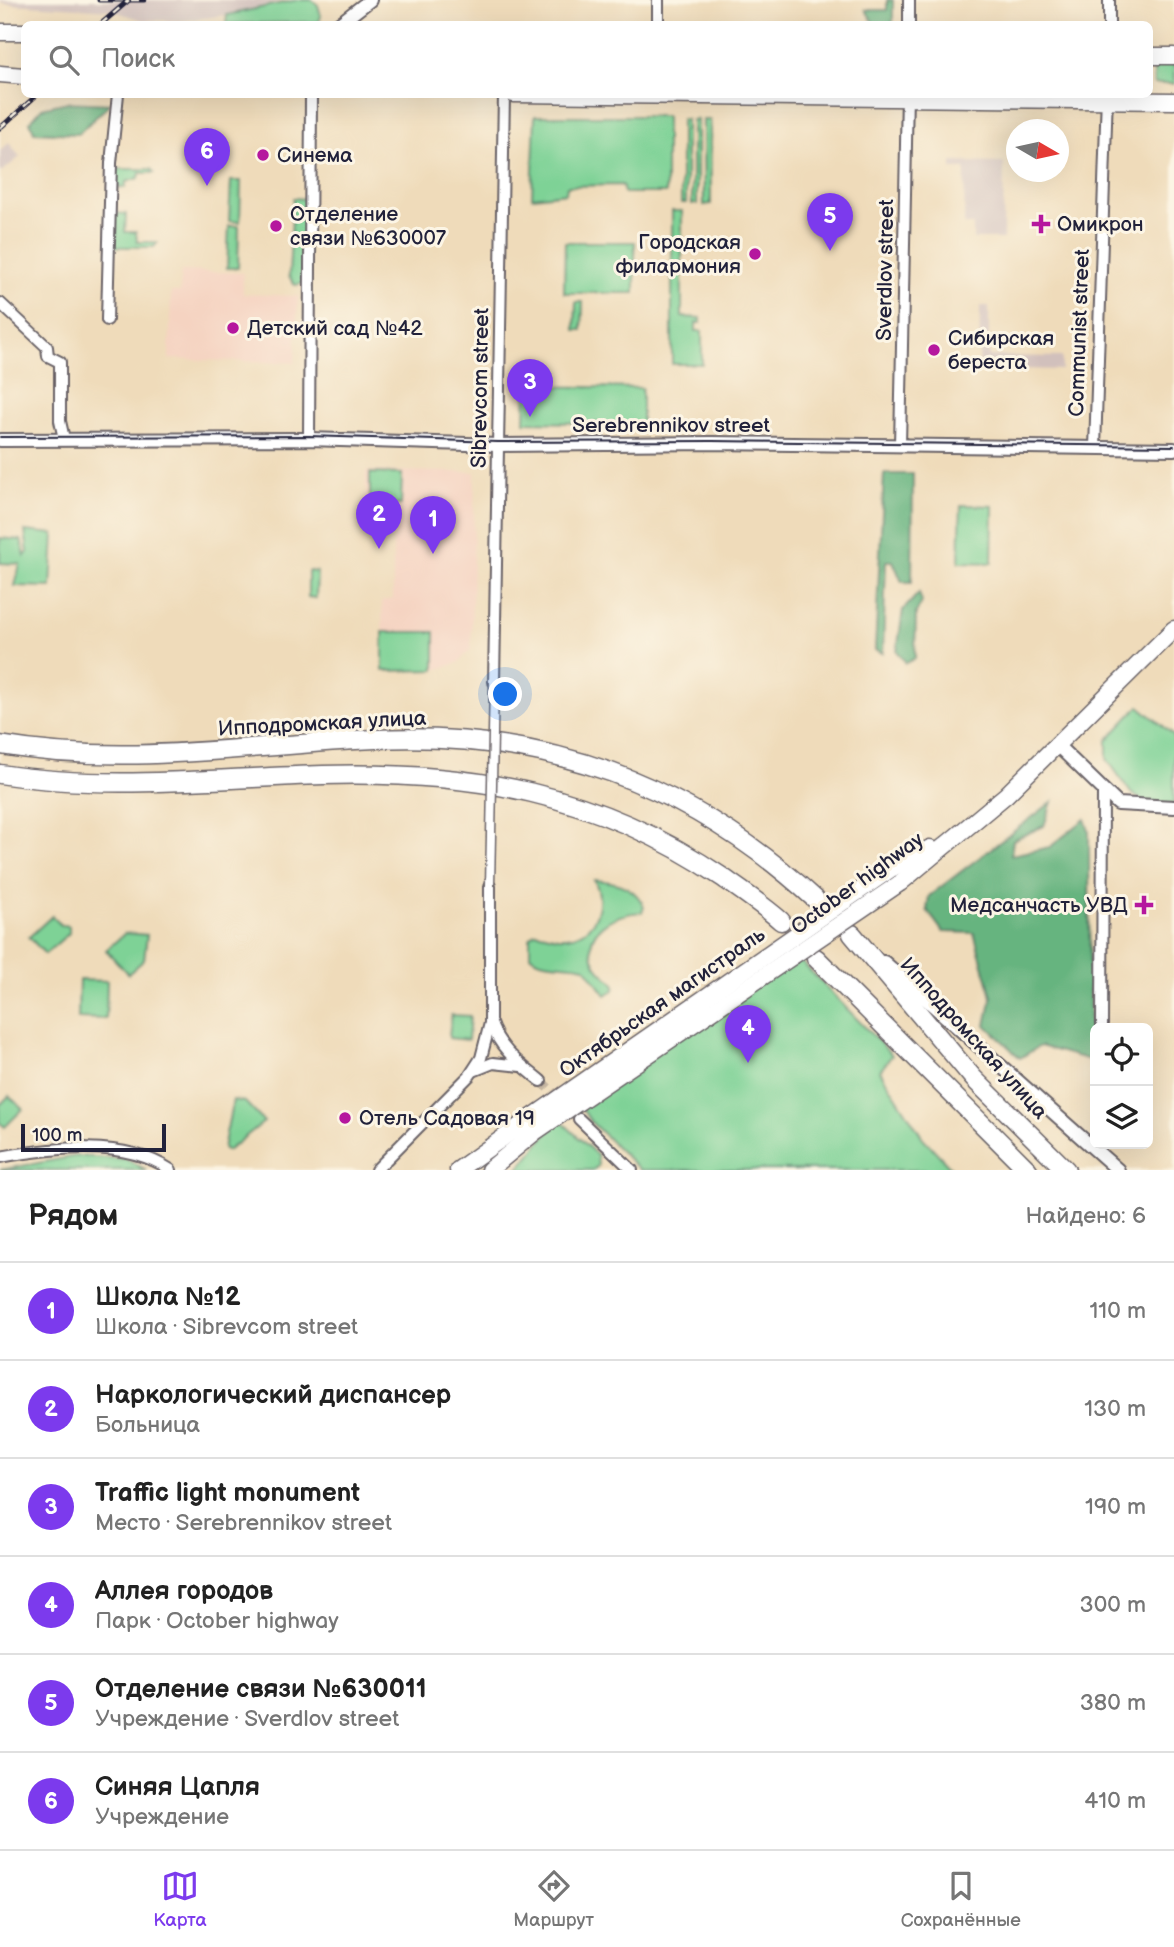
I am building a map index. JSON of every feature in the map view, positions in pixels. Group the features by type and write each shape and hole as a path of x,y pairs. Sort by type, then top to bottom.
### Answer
{"highway":[{"name":"Ипподромская улица","path":"0,745 103,757 411,739 488,743 547,751 646,785 709,818 777,866 815,899"},
{"path":"321,744 323,775"},
{"path":"0,774 101,784 323,775 482,782 517,787 571,802 639,829 694,858 781,921"},
{"name":"Ипподромская улица","path":"852,934 974,1079 1066,1170"},
{"path":"816,958 1028,1170"}],"main road":[{"path":"0,32 21,32"},
{"path":"1153,56 1174,56"},
{"path":"0,74 21,76"},
{"path":"1124,98 1174,101"},
{"name":"October highway","path":"531,1126 963,830 1006,795 1058,746 1174,629"},
{"path":"458,1170 531,1126"},
{"path":"489,1170 531,1126"}],"street":[{"path":"343,21 370,0"},
{"path":"658,0 658,21"},
{"path":"909,0 909,21"},
{"path":"1109,0 1109,21"},
{"path":"107,320 111,163 118,98"},
{"path":"309,439 311,98"},
{"name":"Sibrevcom street","path":"494,682 505,98"},
{"name":"Sverdlov street","path":"900,446 907,98"},
{"name":"Communist street","path":"1095,448 1107,98"},
{"path":"0,303 47,346 48,356 60,362 60,421 64,439"},
{"name":"Serebrennikov street","path":"0,440 309,439 498,445 1174,449"},
{"path":"376,1170 472,1071 481,1058 490,1021 494,682"},
{"path":"1058,746 1118,804 1174,807"},
{"path":"1102,1023 1103,791"},
{"path":"852,934 1090,1138"},
{"path":"490,1021 496,1039 541,1081"},
{"path":"472,1071 493,1063 524,1067"},
{"path":"579,1119 632,1170"},
{"path":"0,1157 77,1148 127,1153 171,1170"},
{"path":"1100,1149 1118,1170"}],"shaded area":[{"path":"0,0 287,0 227,15 181,21 143,20 110,10 9,4 0,3"},
{"path":"9,143 20,157 0,173 0,151"},
{"path":"952,162 1004,163 1003,239 973,239 973,225 964,225 965,169 952,169"},
{"name":"Детский сад №42","path":"181,271 243,273 243,294 298,296 295,363 169,359 171,292 180,292"},
{"path":"980,306 989,306 989,356 1062,357 1062,370 979,368"},
{"path":"366,471 475,472 471,649 458,663 435,670 383,671 382,601 393,599 393,508 366,507"}],"green space":[{"path":"297,0 312,0 318,5 321,16 319,21 226,21 227,15"},
{"path":"887,0 893,0 893,21 872,21 866,10 887,10"},
{"path":"1154,63 1174,63 1174,84 1154,84"},
{"path":"67,102 110,104 78,134 34,132 30,122 42,108"},
{"path":"535,116 666,116 666,193 624,193 622,185 567,186 566,193 532,197"},
{"path":"681,119 686,119 686,203 681,203"},
{"path":"697,119 697,204 692,204 692,120"},
{"path":"703,120 710,120 711,204 704,205"},
{"path":"151,169 154,173 140,173 139,178 126,182 125,188 115,187 115,171"},
{"path":"231,181 241,181 240,222 229,221"},
{"path":"293,198 305,199 302,284 295,285 289,276"},
{"path":"672,211 682,211 682,317 701,318 701,323 696,323 696,331 702,331 702,364 672,364"},
{"path":"114,213 126,214 125,232 136,232 137,242 158,242 154,247 114,247"},
{"path":"229,226 239,226 238,268 227,268"},
{"path":"565,242 635,242 635,293 564,293"},
{"path":"576,302 583,302 582,330 575,330"},
{"path":"526,386 642,388 642,424 525,422"},
{"path":"370,473 402,474 401,505 370,504"},
{"path":"884,474 913,474 912,582 902,582 893,561 886,561 883,653 875,650"},
{"path":"961,505 993,506 992,563 959,562"},
{"path":"25,531 54,534 51,587 15,586 20,564 0,563 0,538 21,540 25,556 28,552"},
{"path":"308,571 317,572 316,598 308,597"},
{"path":"919,593 922,602 916,613 915,658 906,663 897,651 903,610"},
{"path":"383,632 435,632 435,670 383,671"},
{"path":"1139,706 1174,735 1174,804 1151,806 1131,793 1107,759 1107,740"},
{"path":"1052,802 1044,826 1013,840 1011,855 1050,847 1085,819 1089,831 1090,1060 1040,1046 1020,1058 986,1025 992,997 974,933 943,932 927,910 929,896"},
{"path":"594,880 630,889 644,907 642,912 621,916 602,925 592,942 596,965 615,985 614,990 606,995 585,967 540,961 530,955 530,938 534,933 557,937 572,936 582,932 595,919 599,900"},
{"path":"52,916 61,925 69,926 69,933 45,954 29,937"},
{"path":"125,933 147,935 144,960 128,974 106,950"},
{"path":"786,946 892,1055 880,1071 923,1138 953,1170 640,1170 591,1122 569,1090"},
{"path":"79,980 107,981 106,1019 78,1018"},
{"path":"451,1015 470,1016 468,1040 449,1038"},
{"path":"9,1096 23,1109 5,1127 0,1123 0,1105"},
{"path":"233,1100 245,1102 264,1122 227,1151 223,1148"},
{"path":"559,1119 597,1155 598,1166 593,1170 517,1170"},
{"path":"77,1156 126,1159 146,1170 0,1170"}],"tunnel":[{"path":"541,1081 561,1101"}],"tram line":[{"path":"0,437 309,436 498,442 712,441 1174,446"}],"railway":[{"path":"99,0 144,0"},
{"path":"104,21 129,0"},
{"path":"0,128 34,98"}],"place":[{"name":"Синема","path":"263,155"},
{"name":"Синяя Цапля","path":"207,186"},
{"name":"Омикрон","path":"1041,224"},
{"name":"Отделение связи №630007","path":"276,226"},
{"name":"Отделение связи №630011","path":"830,251"},
{"name":"Городская филармония","path":"755,254"},
{"name":"Детский сад №42","path":"233,328"},
{"name":"Сибирская береста","path":"934,350"},
{"name":"Traffic light monument","path":"530,417"},
{"name":"Наркологический диспансер","path":"379,549"},
{"name":"Школа №12","path":"433,554"},
{"name":"Медсанчасть УВД","path":"1144,905"},
{"name":"Аллея городов","path":"748,1063"},
{"name":"Отель Садовая 19","path":"345,1118"}]}
